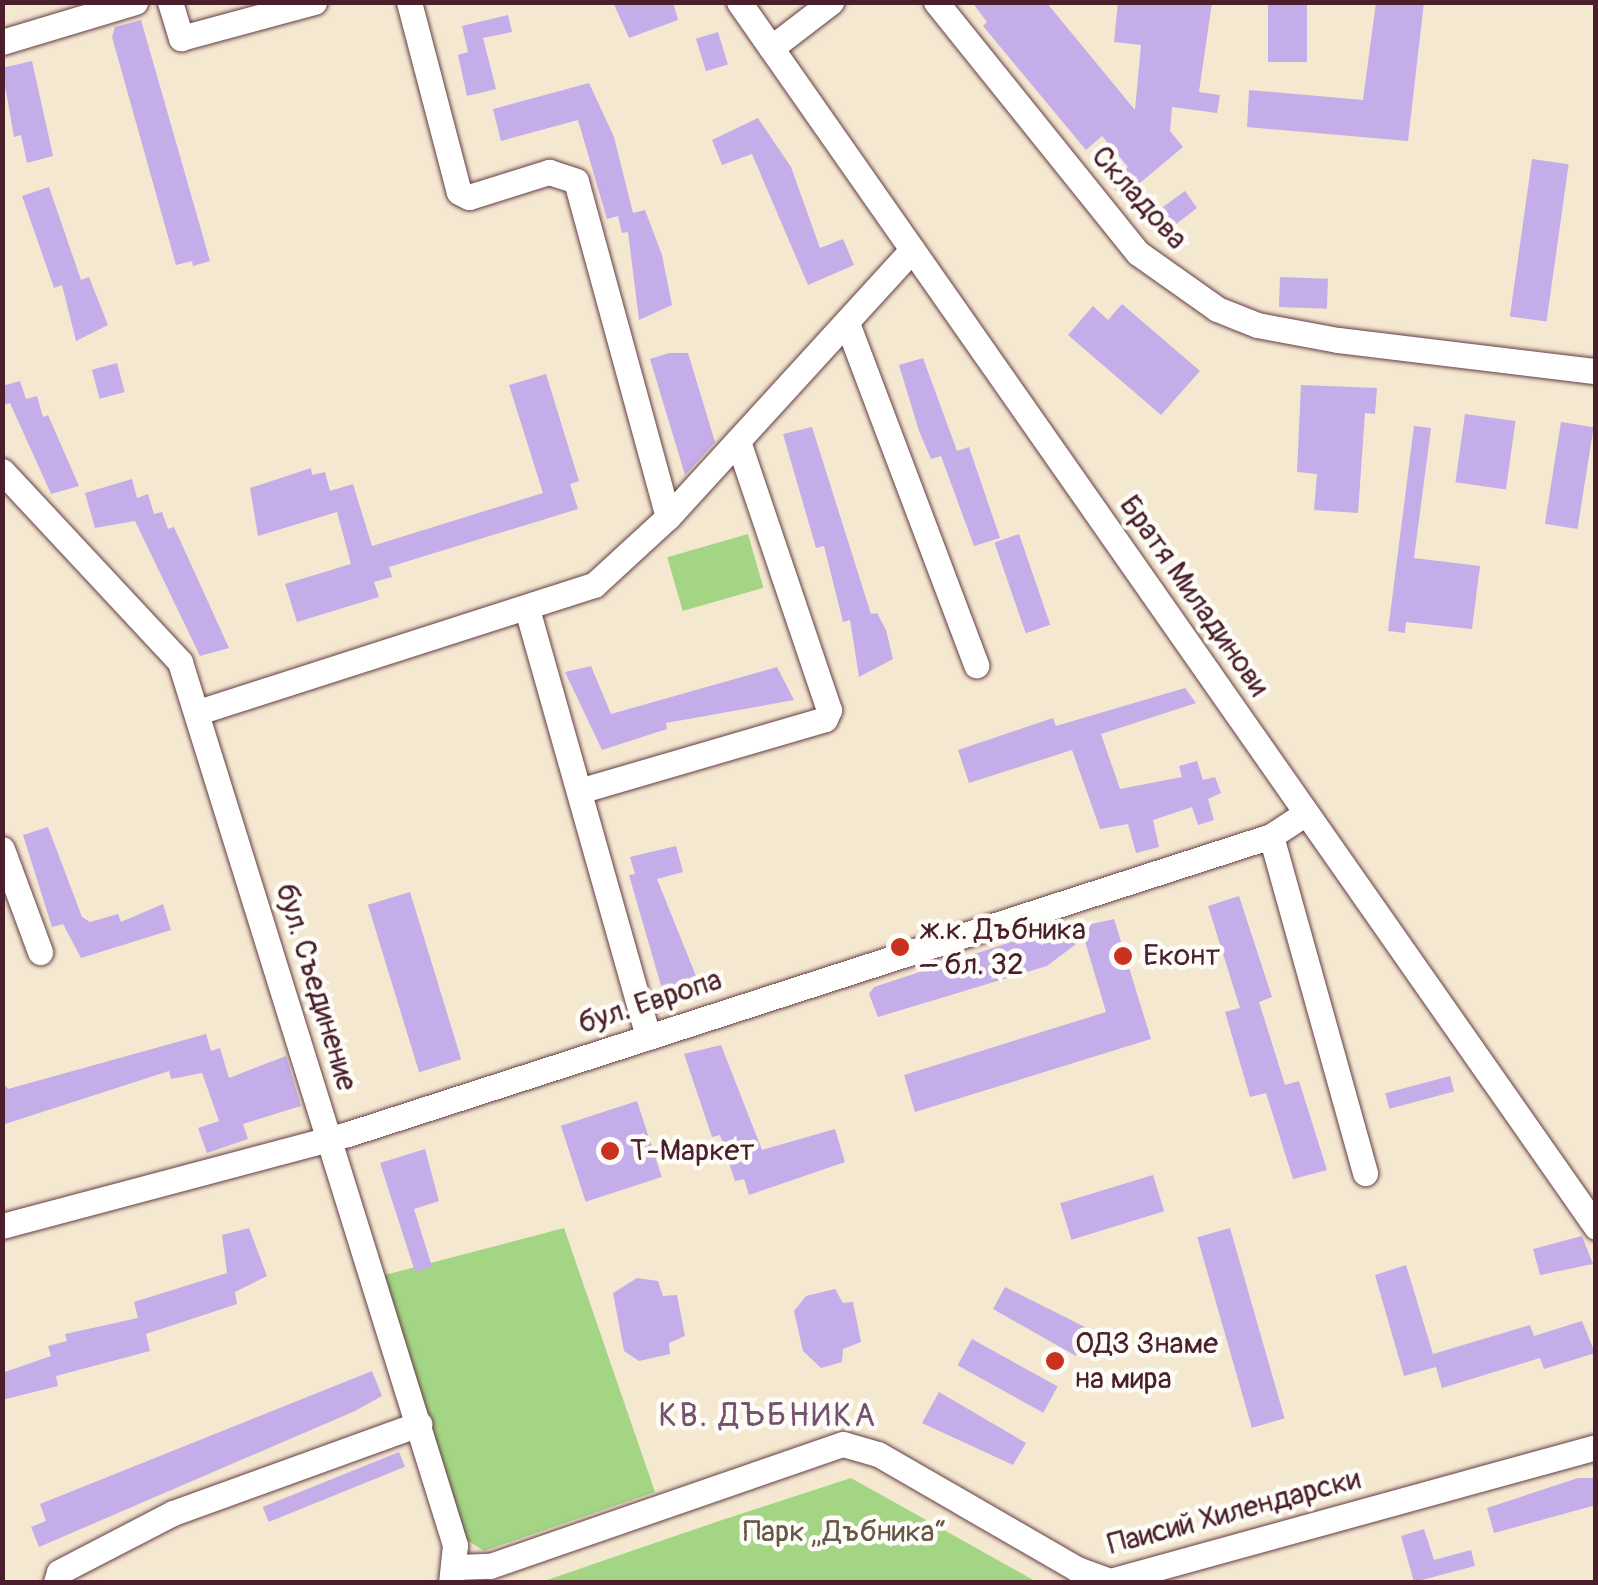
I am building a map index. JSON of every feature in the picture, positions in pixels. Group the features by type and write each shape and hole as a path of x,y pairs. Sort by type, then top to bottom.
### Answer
{"street":[{"path":"2,42 135,2"},
{"path":"170,2 182,38 314,2"},
{"path":"409,2 458,192 469,198 549,172 576,181 668,517"},
{"name":"Братя Миладинови","path":"739,2 1596,1226"},
{"path":"771,48 831,2"},
{"name":"Складова","path":"936,2 1138,253 1217,308 1257,326 1338,340 1596,372"},
{"path":"198,712 594,585 668,517 912,250"},
{"path":"847,322 976,664"},
{"path":"578,791 825,719 830,710 738,441"},
{"name":"бул. Съединение","path":"2,470 180,662 419,1424 454,1575"},
{"path":"528,609 648,1037"},
{"name":"бул. Европа","path":"2,1226 329,1140 1271,836 1306,813"},
{"path":"1271,836 1364,1173"},
{"path":"2,850 40,952"},
{"path":"56,1582 60,1572 173,1513 419,1424"},
{"name":"Паисий Хилендарски","path":"454,1575 843,1444 878,1454 1109,1582 1596,1447"}],"green space":[{"path":"748,534 763,588 683,611 667,557"},
{"path":"564,1228 655,1492 484,1551 467,1540 381,1276"},
{"name":"Парк „Дъбника“","path":"851,1478 1037,1582 541,1582 716,1522"}],"building":[{"path":"613,2 673,2 678,20 629,38"},
{"path":"972,2 1046,2 1135,110 1141,45 1114,42 1118,2 1212,2 1199,92 1220,95 1217,113 1172,107 1170,131 1183,147 1122,198 1109,182 1128,167 1102,136 1086,150 983,26 987,22"},
{"path":"1268,2 1307,2 1307,62 1268,62"},
{"path":"1376,2 1424,2 1408,141 1247,127 1249,90 1363,100"},
{"path":"508,15 512,32 483,38 496,89 467,96 458,55 468,52 462,26"},
{"path":"141,20 210,261 193,266 192,261 176,265 112,37 115,27"},
{"path":"718,32 728,65 706,71 696,39"},
{"path":"32,61 53,156 27,163 21,135 14,137 2,68"},
{"path":"589,83 614,137 633,213 645,210 662,255 672,305 639,320 628,232 622,233 618,216 607,219 578,120 501,141 493,109"},
{"path":"758,118 791,167 820,248 843,239 854,265 808,285 752,154 722,165 712,140"},
{"path":"1532,159 1569,164 1547,322 1510,316"},
{"path":"49,187 81,280 89,277 108,325 76,341 62,285 54,288 22,196"},
{"path":"1185,191 1197,208 1162,235 1145,220"},
{"path":"1280,277 1328,279 1327,309 1279,307"},
{"path":"1122,304 1200,371 1161,415 1068,335 1093,306 1108,320"},
{"path":"688,353 715,442 685,475 650,359"},
{"path":"923,358 957,451 969,447 1000,538 974,546 941,456 931,459 919,431 899,365"},
{"path":"117,363 125,392 100,399 92,370"},
{"path":"546,374 579,481 570,484 578,509 389,567 392,577 374,582 379,597 297,622 285,584 351,564 337,512 258,536 250,488 311,468 312,475 325,472 330,491 353,484 372,546 543,493 509,385"},
{"path":"20,381 26,399 37,396 43,417 48,415 79,486 51,494 10,403 2,405 2,386"},
{"path":"1301,385 1377,388 1375,414 1365,413 1358,513 1314,510 1317,474 1297,472"},
{"path":"1465,414 1516,421 1506,489 1455,482"},
{"path":"1561,422 1594,427 1577,529 1545,524"},
{"path":"1414,426 1431,428 1414,558 1480,566 1472,629 1406,622 1405,633 1388,631"},
{"path":"812,427 871,614 877,613 886,630 893,659 859,677 850,620 843,622 824,546 816,548 783,434"},
{"path":"132,479 137,498 148,494 154,514 162,512 168,529 174,527 229,648 200,656 135,521 95,528 85,493"},
{"path":"1019,534 1050,625 1026,633 994,542"},
{"path":"591,666 611,714 777,667 794,700 666,723 667,729 602,750 565,672"},
{"path":"1185,688 1196,703 1101,734 1120,789 1182,777 1179,766 1197,761 1203,780 1215,777 1221,793 1208,799 1214,820 1198,825 1192,807 1153,820 1159,847 1136,853 1128,824 1100,829 1072,750 969,783 958,750 1053,718 1056,726"},
{"path":"48,827 82,917 90,922 118,914 121,922 163,904 171,930 81,958 63,924 52,927 23,835"},
{"path":"676,846 683,872 657,879 696,976 679,981 682,991 664,996 629,875 635,874 630,857"},
{"path":"410,892 461,1059 419,1072 368,905"},
{"path":"1239,896 1272,997 1259,1002 1285,1085 1299,1081 1327,1170 1293,1179 1266,1093 1250,1097 1225,1012 1240,1008 1208,906"},
{"path":"1114,919 1151,1039 915,1112 904,1075 1106,1012 1084,938 1047,966 878,1017 869,994 874,987 1011,942"},
{"path":"206,1034 211,1051 220,1048 229,1078 286,1056 301,1106 243,1124 248,1139 207,1153 198,1128 219,1121 202,1073 171,1079 169,1071 2,1125 2,1082 8,1089"},
{"path":"721,1045 762,1150 835,1129 845,1162 749,1195 744,1179 735,1181 720,1135 712,1137 684,1054"},
{"path":"1450,1076 1454,1091 1389,1109 1385,1093"},
{"name":"Т-Маркет","path":"637,1101 662,1177 586,1202 561,1126"},
{"path":"425,1149 439,1201 414,1209 432,1267 415,1272 380,1163"},
{"path":"1153,1175 1164,1211 1071,1240 1060,1203"},
{"path":"249,1228 267,1276 235,1292 237,1304 146,1334 150,1351 56,1376 58,1386 2,1400 2,1373 51,1356 48,1346 67,1341 65,1334 138,1318 134,1302 227,1273 222,1235"},
{"path":"1230,1228 1285,1418 1252,1428 1197,1237"},
{"path":"1582,1236 1593,1264 1540,1275 1533,1249"},
{"path":"1406,1265 1433,1354 1530,1325 1534,1336 1582,1321 1595,1353 1544,1369 1540,1358 1442,1388 1436,1367 1404,1376 1375,1275"},
{"path":"637,1278 658,1281 663,1296 677,1295 685,1336 669,1343 670,1354 639,1361 624,1351 613,1293"},
{"path":"1005,1287 1091,1330 1076,1356 993,1309"},
{"path":"835,1289 843,1303 853,1302 861,1342 843,1349 842,1362 821,1368 803,1351 794,1311 806,1296"},
{"path":"972,1339 1058,1387 1043,1413 957,1365"},
{"path":"372,1371 382,1396 355,1411 39,1547 31,1527 46,1521 40,1504"},
{"path":"939,1392 1026,1443 1013,1465 922,1423"},
{"path":"399,1452 405,1467 269,1522 263,1507"},
{"path":"1578,1478 1596,1478 1596,1505 1494,1533 1487,1508"},
{"path":"1424,1529 1434,1560 1471,1550 1475,1566 1414,1582 1401,1536"}],"place":[{"name":"ж.к. Дъбника – бл. 32","path":"900,947"},
{"name":"Еконт","path":"1123,956"},
{"name":"Т-Маркет","path":"610,1151"},
{"name":"ОДЗ Знаме на мира","path":"1055,1361"}],"district":[{"name":"КВ. ДЪБНИКА","path":"768,1416"}]}
